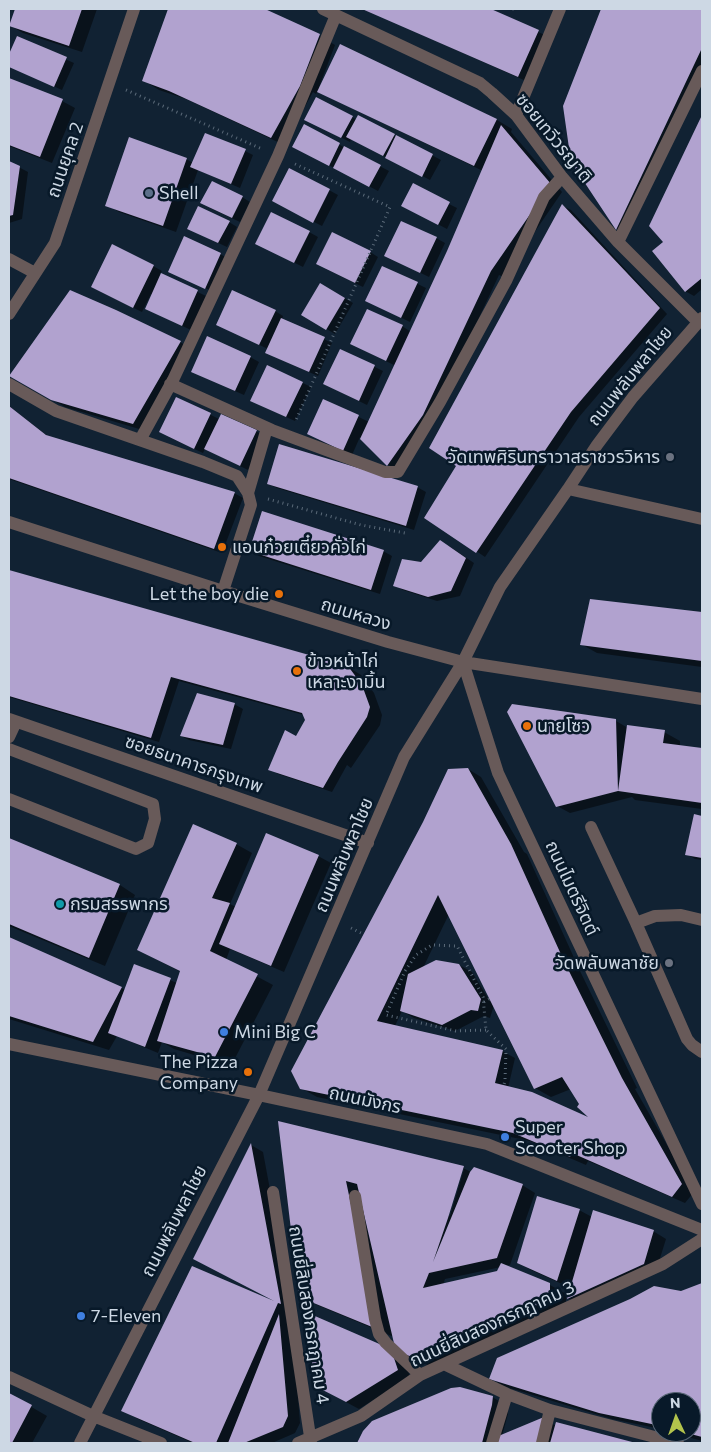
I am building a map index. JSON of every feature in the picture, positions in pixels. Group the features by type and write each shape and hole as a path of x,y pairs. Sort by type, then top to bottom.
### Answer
{"street":[{"name":"ถนนยุคล 2","path":"9,314 55,243 134,9"},
{"name":"ซอยเทวีวรญาติ","path":"323,9 480,83 516,115 562,177 618,242 700,320"},
{"path":"516,115 560,9"},
{"path":"140,440 170,384 278,156 336,15"},
{"path":"618,242 702,70"},
{"path":"170,384 267,428 384,472 398,472 440,402 506,281 544,197 562,177"},
{"path":"9,259 35,273"},
{"name":"ถนนพลับพลาไชย","path":"80,1443 259,1095 404,757 463,662 500,587 597,445 633,397 700,320"},
{"path":"9,384 56,410 203,462 237,476 248,493 251,505 223,591"},
{"path":"248,493 267,428"},
{"path":"568,489 702,519"},
{"name":"ถนนหลวง","path":"9,522 388,642 463,662 702,698"},
{"name":"ถนนไมตรีจิตต์","path":"463,662 498,773 702,1204"},
{"path":"9,737 13,721"},
{"name":"ซอยธนาคารกรุงเทพ","path":"13,721 368,843"},
{"path":"9,749 153,804 155,819 148,843 136,849 9,799"},
{"path":"591,827 687,1039 702,1052"},
{"path":"636,923 655,916 681,915 702,920"},
{"name":"ถนนมังกร","path":"9,1044 487,1144 702,1230"},
{"name":"ถนนยี่สิบสองกรกฎาคม 4","path":"273,1192 306,1442"},
{"path":"355,1196 379,1334 420,1375"},
{"name":"ถนนยี่สิบสองกรกฎาคม 3","path":"306,1442 362,1416 420,1375 663,1264 702,1239"},
{"path":"444,1364 508,1394 550,1410 678,1443"},
{"path":"9,1377 93,1416 161,1443"},
{"path":"492,1443 508,1394"},
{"path":"542,1443 550,1410"}],"path":[{"path":"109,83 390,207 289,436"},
{"path":"248,493 361,525 405,533"},
{"path":"486,1030 456,1031 386,1015 405,971 416,955 432,945 457,946 483,997 486,1030 506,1049 504,1085"},
{"path":"408,957 413,960"},
{"path":"484,1002 489,999"}],"building":[{"path":"15,9 82,9 69,46 9,26"},
{"path":"168,9 265,9 320,34 300,86 271,138 169,91 142,81"},
{"path":"362,9 491,9 539,30 518,77"},
{"path":"601,9 702,9 702,48 616,230 571,162 563,106"},
{"path":"17,36 67,57 54,87 9,67 9,54"},
{"path":"340,44 497,119 474,166 317,92"},
{"path":"9,78 63,99 40,157 9,145"},
{"path":"316,97 353,116 341,138 304,120"},
{"path":"358,115 395,134 383,156 346,137"},
{"path":"702,115 702,278 685,292 652,251 663,242 649,226"},
{"path":"304,124 340,143 329,166 292,147"},
{"path":"501,125 551,184 491,271 423,415 387,466 360,439 447,251"},
{"path":"205,133 246,149 231,184 190,167"},
{"path":"396,135 433,154 422,177 385,158"},
{"path":"129,137 187,158 163,226 105,206"},
{"path":"344,146 381,165 369,187 333,168"},
{"path":"9,161 20,166 13,215 9,216"},
{"path":"289,168 330,189 313,223 272,201"},
{"path":"212,181 243,196 232,218 200,203"},
{"path":"413,183 450,202 438,225 401,206"},
{"path":"562,204 660,308 571,412 476,553 424,518 456,466 429,448"},
{"path":"198,206 230,221 218,243 187,229"},
{"path":"271,212 310,231 294,263 255,244"},
{"path":"401,221 437,237 420,273 384,256"},
{"path":"332,232 371,251 355,283 316,264"},
{"path":"184,236 221,253 205,289 168,272"},
{"path":"112,244 154,265 133,308 91,287"},
{"path":"382,266 418,282 401,318 365,301"},
{"path":"161,273 198,290 182,326 145,309"},
{"path":"320,283 345,298 326,330 301,315"},
{"path":"70,290 181,341 133,424 51,400 9,376"},
{"path":"232,290 276,310 259,345 216,325"},
{"path":"367,309 403,325 386,361 350,344"},
{"path":"281,318 325,337 309,372 265,353"},
{"path":"207,336 251,356 235,391 191,372"},
{"path":"340,349 375,365 359,401 323,384"},
{"path":"267,365 303,382 286,417 250,401"},
{"path":"176,397 211,413 194,449 159,432"},
{"path":"323,399 359,415 343,451 307,434"},
{"path":"9,406 46,435 235,492 214,549 9,478"},
{"path":"221,414 257,430 240,466 204,449"},
{"path":"279,444 418,486 406,526 267,484"},
{"path":"262,511 384,550 371,590 249,551"},
{"path":"440,540 466,558 451,591 428,597 393,586 402,559 421,562"},
{"path":"9,570 348,666 362,685 370,707 367,717 323,788 268,770 285,730 296,736 305,720 302,713 171,677 151,738 9,696"},
{"path":"590,599 702,612 702,661 580,645"},
{"path":"197,693 235,703 223,745 180,736"},
{"path":"512,704 616,719 618,791 556,807 507,712"},
{"path":"627,725 665,730 663,743 702,748 702,803 618,791"},
{"path":"468,768 511,844 564,961 622,1078 682,1184 672,1197 572,1153 570,1157 513,1133 300,1089 291,1071 423,822 448,769","holes":["438,895 534,1089 562,1077 579,1104 577,1107 588,1117 532,1092 495,1083 503,1050 377,1021"]},
{"path":"694,814 702,816 702,858 685,855"},
{"path":"193,824 237,843 212,898 230,903 210,951 258,974 215,1057 157,1041 180,971 137,950"},
{"path":"266,833 319,855 271,966 219,944"},
{"name":"กรมสรรพากร","path":"9,838 120,884 89,958 9,924"},
{"path":"9,937 122,987 93,1042 9,1016"},
{"path":"436,960 459,964 481,999 478,1011 471,1010 442,1025 400,1011 408,974"},
{"path":"134,964 171,978 145,1047 108,1033"},
{"path":"278,1121 464,1166 433,1262 470,1172 474,1167 523,1184 497,1258 429,1273 423,1288 497,1271 501,1263 550,1283 550,1299 420,1359 396,1352 357,1184 346,1181 377,1329 299,1297"},
{"path":"251,1143 281,1304 278,1303 216,1443 195,1443 121,1411 192,1266 274,1301 193,1259"},
{"path":"537,1196 580,1209 557,1281 517,1263"},
{"path":"593,1210 654,1230 644,1264 567,1299"},
{"path":"702,1283 702,1437 701,1392 651,1392 651,1424 599,1413 489,1379 497,1358 630,1299 654,1286 681,1291"},
{"path":"308,1313 391,1349 398,1370 346,1402 315,1386 307,1323"},
{"path":"279,1314 288,1416 283,1427 244,1443 228,1443"},
{"path":"460,1387 493,1396 482,1443 357,1443 363,1431 372,1421 451,1388"},
{"path":"9,1393 32,1405 12,1443 9,1443"},
{"path":"544,1417 538,1443 494,1443 496,1437"},
{"path":"556,1422 636,1443 550,1443"}],"place":[{"name":"Shell","path":"149,193"},
{"name":"วัดเทพศิรินทราวาสราชวรวิหาร","path":"670,457"},
{"name":"แอนก๋วยเตี๋ยวคั่วไก่","path":"222,547"},
{"name":"Let the boy die","path":"279,594"},
{"name":"ข้าวหน้าไก่ เหลาะงามิ้น","path":"297,671"},
{"name":"นายโซว","path":"527,726"},
{"name":"กรมสรรพากร","path":"60,904"},
{"name":"วัดพลับพลาชัย","path":"669,963"},
{"name":"Mini Big C","path":"224,1032"},
{"name":"The Pizza Company","path":"248,1072"},
{"name":"Super Scooter Shop","path":"505,1137"},
{"name":"7-Eleven","path":"81,1316"}]}
